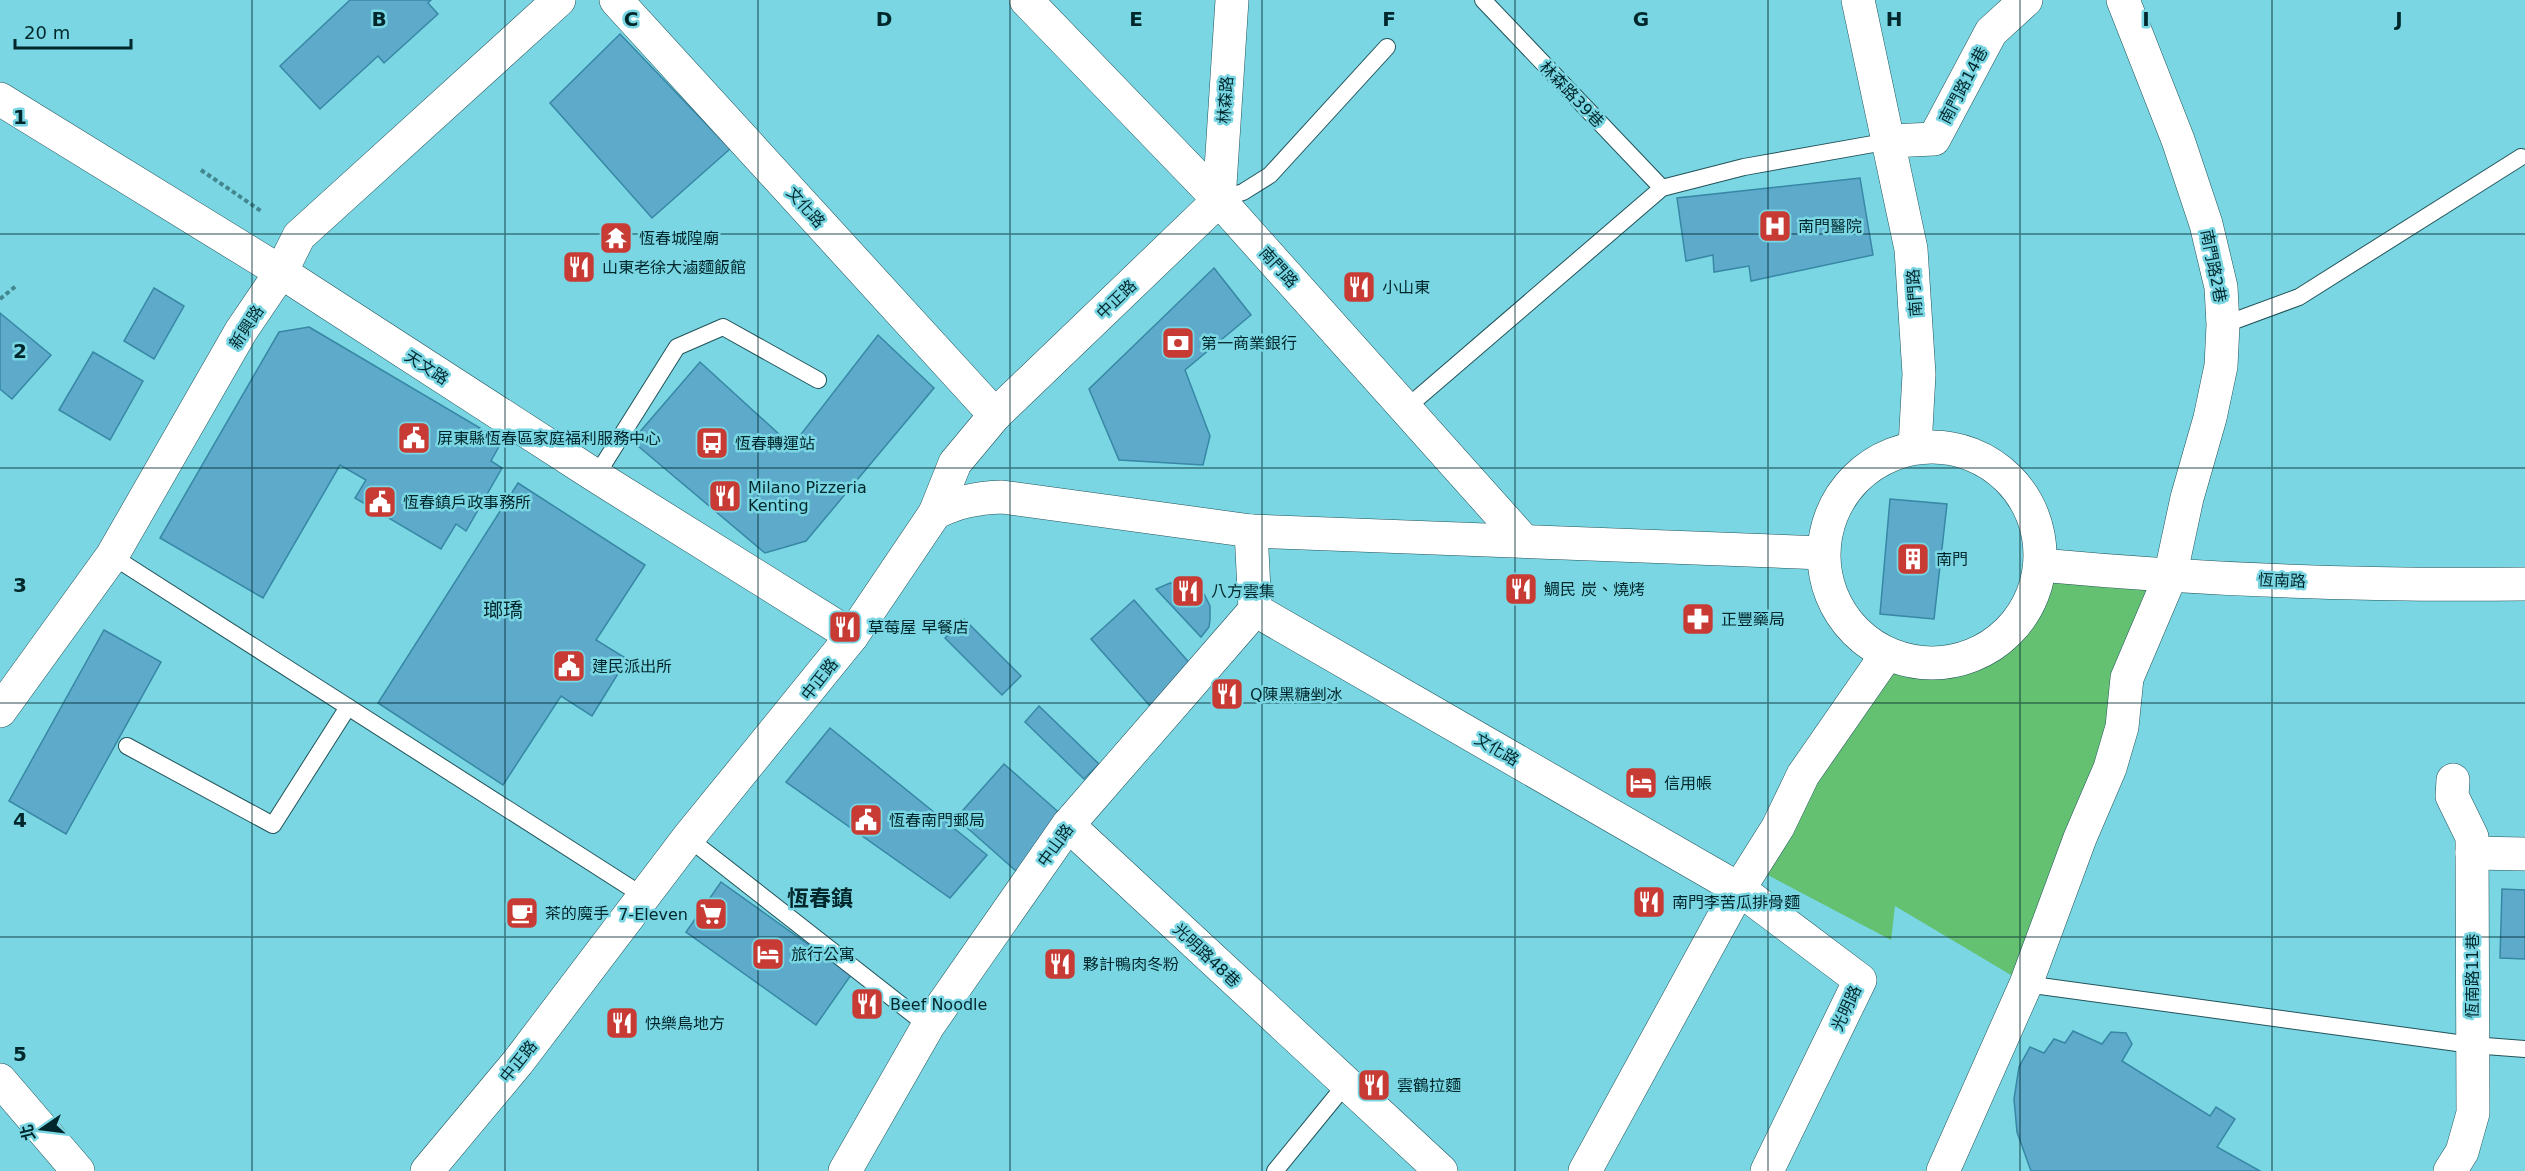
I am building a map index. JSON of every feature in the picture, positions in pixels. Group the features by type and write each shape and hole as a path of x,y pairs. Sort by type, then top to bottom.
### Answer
{"street":[{"name":"新興路","path":"1,706 112,556 241,331 281,272 299,236 559,0"},
{"name":"文化路","path":"616,0 995,415"},
{"name":"南門路","path":"1026,0 1219,200 1524,541"},
{"name":"林森路","path":"1219,200 1232,0"},
{"path":"1858,0 1890,141"},
{"name":"南門路14巷","path":"1890,141 1934,140 1991,32 2026,0"},
{"name":"南門路2巷","path":"1947,1170 2026,984 2080,838 2110,768 2122,727 2127,678 2170,577 2187,498 2210,418 2221,366 2223,325 2221,287 2205,224 2178,140 2122,0"},
{"name":"天文路","path":"0,99 281,272 596,476 852,636"},
{"name":"南門路","path":"1890,141 1911,249 1913,272 1919,374 1915,447"},
{"name":"中正路","path":"427,1171 518,1062 688,838 852,636 935,513 955,463 995,415 1219,200"},
{"path":"1940,446 1964,451 1987,461 2006,476 2022,494 2033,517 2039,540 2040,565 2032,599 2013,628 1986,649 1954,662 1920,663 1887,654 1865,641 1848,623 1834,602 1826,578 1823,553 1827,528 1836,504 1850,483 1868,466 1891,454 1915,447 1940,446"},
{"path":"935,513 956,503 977,498 1002,497 1251,531 1823,553"},
{"path":"1251,531 1255,610"},
{"name":"恆南路","path":"2040,565 2170,577 2430,585 2525,584"},
{"name":"文化路","path":"1255,610 1739,889"},
{"name":"中山路","path":"844,1171 928,1026 1068,825 1255,610"},
{"path":"1585,1171 1739,889 1778,827 1803,775 1887,654"},
{"name":"恆南路11巷","path":"2450,1171 2462,1152 2473,1113 2472,837 2452,796 2453,780"},
{"name":"光明路48巷","path":"1068,825 1441,1171"},
{"path":"2472,854 2525,854"},
{"name":"光明路","path":"1739,889 1860,980 1767,1171"},
{"path":"0,1080 78,1171"}],"lane":[{"name":"林森路39巷","path":"1483,0 1662,188"},
{"path":"1219,200 1244,192 1270,175 1387,47"},
{"path":"1405,409 1662,188 1744,167 1890,141"},
{"path":"2223,325 2299,297 2521,157"},
{"path":"596,476 677,348 723,327 818,380"},
{"path":"112,556 645,897"},
{"path":"127,746 273,825 348,707"},
{"path":"688,838 928,1026"},
{"path":"2026,984 2472,1045 2525,1048"},
{"path":"1275,1171 1346,1084"}],"path":[{"path":"201,170 261,211"},
{"path":"0,299 2,294 16,286"}],"green space":[{"path":"2042,571 2170,577 2026,984 1895,906 1891,940 1764,873 1895,648 1958,658 2014,629 2032,602"}],"building":[{"path":"350,0 431,0 428,3 438,14 384,63 378,56 320,109 280,66"},
{"path":"620,34 730,149 652,218 550,103"},
{"name":"南門醫院","path":"1860,178 1873,255 1751,281 1749,266 1714,272 1713,255 1686,261 1677,198"},
{"name":"第一商業銀行","path":"1214,268 1251,315 1185,370 1210,436 1203,465 1119,460 1089,389"},
{"path":"154,288 184,306 154,359 124,341"},
{"path":"0,313 51,355 12,399 0,389"},
{"path":"309,327 502,441 491,461 502,468 466,531 456,524 441,549 355,498 366,480 340,465 263,598 160,538 279,332"},
{"name":"恆春轉運站","path":"878,335 934,388 806,541 765,553 632,441 700,362 792,446"},
{"path":"93,352 143,381 110,440 59,410"},
{"path":"518,483 645,565 596,640 627,659 592,716 561,696 503,785 378,703"},
{"name":"南門","path":"1890,499 1947,504 1934,619 1880,614"},
{"path":"1170,583 1190,584 1204,594 1210,606 1210,620 1209,627 1201,637 1156,589"},
{"path":"1134,600 1193,667 1150,706 1091,639"},
{"path":"964,619 1021,676 1002,695 945,638"},
{"path":"104,630 161,662 66,834 9,801"},
{"path":"1039,706 1099,764 1084,779 1025,722"},
{"path":"830,728 987,855 950,898 786,782"},
{"path":"1004,764 1064,817 1016,871 956,818"},
{"name":"旅行公寓","path":"721,882 851,975 816,1025 686,932"},
{"path":"2502,889 2525,890 2525,959 2500,958"},
{"path":"2073,1031 2102,1044 2111,1032 2126,1033 2132,1044 2122,1061 2210,1116 2216,1107 2235,1119 2217,1147 2260,1171 2031,1171 2017,1132 2014,1099 2019,1067 2030,1047 2044,1053 2054,1039 2065,1043"}],"place":[{"name":"南門醫院","path":"1775,226"},
{"name":"恆春城隍廟","path":"616,238"},
{"name":"山東老徐大滷麵飯館","path":"579,267"},
{"name":"小山東","path":"1359,287"},
{"name":"第一商業銀行","path":"1178,343"},
{"name":"屏東縣恆春區家庭福利服務中心","path":"414,438"},
{"name":"恆春轉運站","path":"712,443"},
{"name":"Milano Pizzeria Kenting","path":"725,496"},
{"name":"恆春鎮戶政事務所","path":"380,502"},
{"name":"南門","path":"1913,559"},
{"name":"鯛民 炭、燒烤","path":"1521,589"},
{"name":"八方雲集","path":"1188,591"},
{"name":"正豐藥局","path":"1698,619"},
{"name":"草莓屋 早餐店","path":"845,627"},
{"name":"建民派出所","path":"569,666"},
{"name":"Q陳黑糖剉冰","path":"1227,694"},
{"name":"信用帳","path":"1641,783"},
{"name":"恆春南門郵局","path":"866,820"},
{"name":"南門李苦瓜排骨麵","path":"1649,902"},
{"name":"茶的魔手","path":"522,913"},
{"name":"7-Eleven","path":"711,914"},
{"name":"旅行公寓","path":"768,954"},
{"name":"夥計鴨肉冬粉","path":"1060,964"},
{"name":"Beef Noodle","path":"867,1004"},
{"name":"快樂鳥地方","path":"622,1023"},
{"name":"雲鶴拉麵","path":"1374,1085"}],"district":[{"name":"瑯𤩝","path":"503,610"},
{"name":"恆春鎮","path":"820,898"}]}
